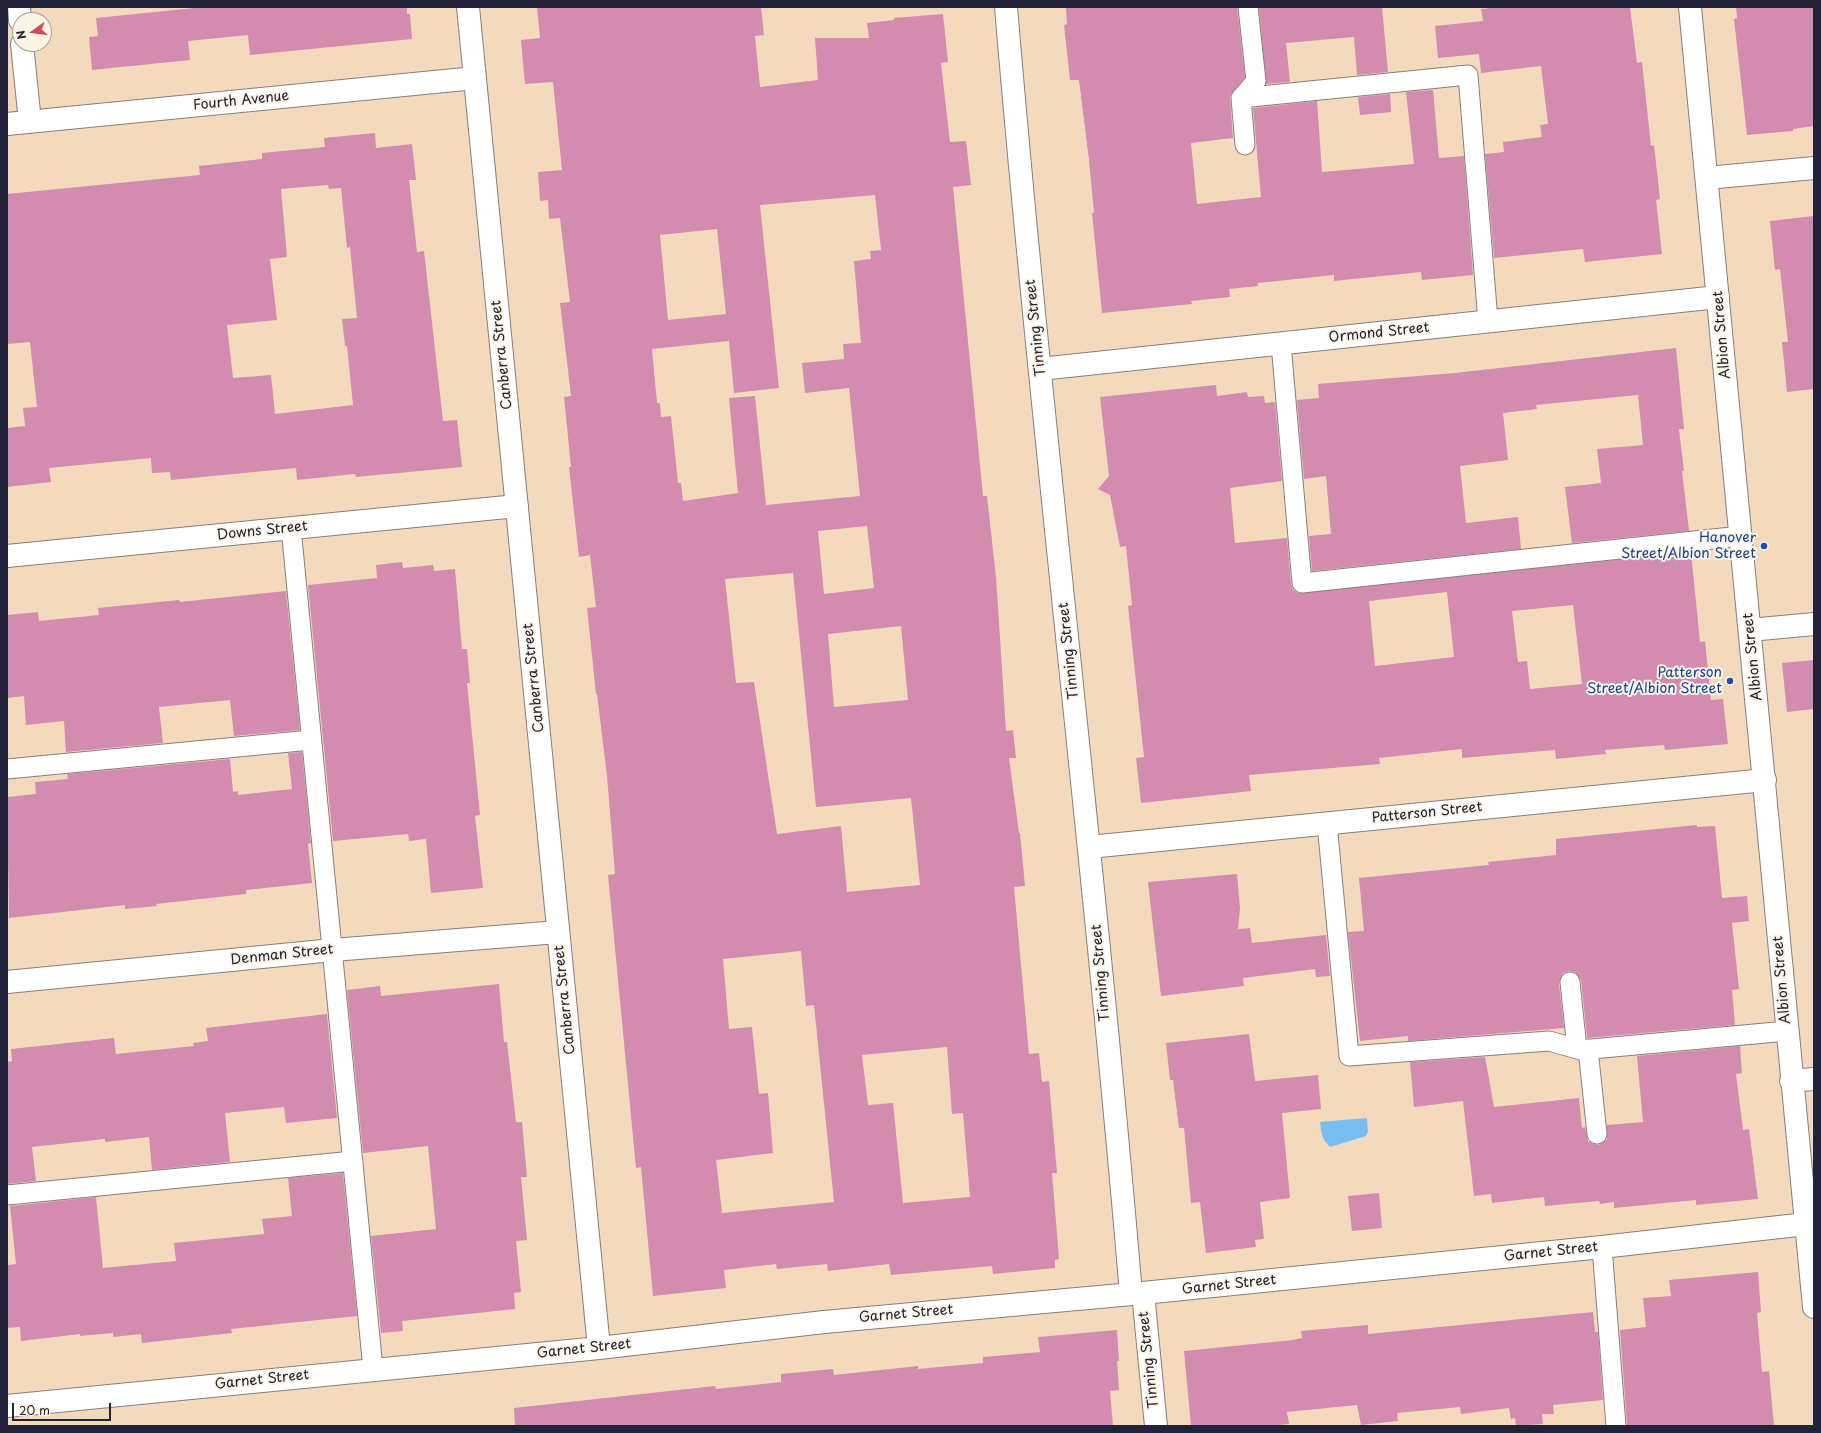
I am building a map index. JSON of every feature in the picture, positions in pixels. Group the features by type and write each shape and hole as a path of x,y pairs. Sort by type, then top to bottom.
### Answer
{"street":[{"name":"Canberra Street","path":"468,7 599,1348"},
{"name":"Tinning Street","path":"1006,7 1040,369 1089,847 1137,1294 1156,1426"},
{"name":"Albion Street","path":"1690,7 1750,630 1791,1081 1814,1307"},
{"path":"23,52 30,122"},
{"name":"Fourth Avenue","path":"7,124 475,78"},
{"path":"1707,178 1814,168"},
{"name":"Ormond Street","path":"1040,369 1718,297"},
{"name":"Downs Street","path":"7,556 517,506"},
{"path":"1750,630 1814,624"},
{"name":"Patterson Street","path":"1089,847 1764,780"},
{"name":"Denman Street","path":"7,982 333,950 558,932"},
{"path":"1791,1081 1814,1079"},
{"name":"Garnet Street","path":"7,1406 599,1348 824,1322 1137,1294 1602,1247 1806,1224"}],"lane":[{"path":"1245,146 1242,98 1256,81 1248,7"},
{"path":"1242,98 1468,75 1488,321"},
{"path":"1281,344 1302,583 1741,536"},
{"path":"291,528 373,1369"},
{"path":"7,769 312,740"},
{"path":"1327,823 1349,1056 1549,1041 1583,1049 1787,1031"},
{"path":"1570,982 1597,1134"},
{"path":"7,1195 353,1161"},
{"path":"1602,1247 1616,1426"}],"water":[{"path":"1367,1118 1368,1132 1366,1136 1330,1147 1321,1132 1320,1122"}],"building":[{"path":"204,7 407,7 407,14 410,14 412,39 250,55 248,35 188,41 190,60 92,70 89,37 98,36 96,18"},
{"path":"537,7 761,7 764,35 755,36 760,87 818,80 815,38 869,38 867,23 894,20 894,18 943,14 948,62 941,63 950,142 966,141 971,185 953,187 983,496 987,496 996,577 1006,731 1013,730 1016,758 1009,758 1020,833 1025,886 1014,887 1029,1054 1039,1053 1042,1082 1049,1081 1057,1173 1052,1173 1059,1259 1055,1260 1055,1268 993,1274 992,1266 891,1275 889,1264 828,1271 827,1264 777,1269 776,1264 724,1270 726,1288 653,1296 641,1167 636,1168 608,875 615,874 607,776 596,694 587,608 596,607 590,555 579,557 569,467 571,467 564,397 571,396 560,303 570,302 560,218 549,219 548,200 540,201 538,172 562,170 553,82 525,84 521,40 540,38","holes":["875,195 881,250 870,251 871,259 854,261 861,343 843,344 844,359 802,363 805,393 849,388 860,496 766,505 755,396 729,398 738,493 683,501 681,483 678,483 671,416 661,417 660,403 657,403 652,349 729,341 734,393 779,388 760,205","717,229 726,314 668,320 660,235","867,526 874,588 824,594 818,531","793,573 816,807 911,798 920,885 847,892 841,826 777,834 754,682 736,683 725,579","901,626 908,700 834,707 828,634","801,951 806,1006 814,1005 834,1202 722,1213 716,1160 773,1153 768,1093 759,1094 752,1027 729,1029 723,959","947,1047 952,1114 963,1113 970,1197 903,1203 893,1103 868,1105 862,1055"]},
{"path":"1066,7 1237,7 1245,77 1230,96 1233,138 1191,143 1197,204 1261,197 1253,108 1317,101 1322,172 1414,164 1406,92 1433,90 1439,158 1464,156 1473,275 1422,280 1421,272 1334,281 1334,275 1258,283 1258,286 1229,289 1230,297 1191,301 1192,304 1102,313 1092,213 1094,213 1089,160 1079,80 1070,80 1064,25 1067,24"},
{"path":"1259,7 1382,7 1388,72 1357,75 1354,37 1286,43 1290,82 1266,84"},
{"path":"1500,7 1630,7 1637,63 1642,62 1651,146 1654,145 1660,199 1656,200 1662,254 1585,262 1583,249 1494,258 1485,154 1504,152 1503,142 1542,137 1540,125 1548,124 1541,66 1481,73 1479,54 1438,58 1435,26 1483,21 1481,9"},
{"path":"1736,7 1814,7 1814,126 1793,129 1793,131 1747,135 1734,19 1737,18"},
{"path":"1390,94 1391,112 1360,115 1358,97"},
{"path":"375,133 376,148 412,144 416,180 409,180 417,252 424,251 443,421 457,420 462,467 356,477 355,474 297,480 296,468 171,480 170,472 152,473 151,458 49,468 51,482 7,487 7,428 25,426 23,408 37,407 30,342 7,344 7,194 200,175 199,166 262,159 262,153 325,147 324,138","holes":["328,185 329,189 341,188 347,248 350,247 357,318 342,319 345,346 347,346 353,405 275,414 271,375 233,378 227,325 277,320 270,259 287,257 281,189"]},
{"path":"1814,216 1814,389 1787,392 1782,342 1788,342 1780,269 1775,270 1770,221"},
{"path":"1676,348 1684,429 1679,429 1689,531 1572,543 1565,487 1601,483 1597,449 1643,445 1638,395 1536,405 1537,409 1503,413 1508,460 1460,466 1466,523 1518,517 1521,549 1312,571 1309,536 1331,534 1326,476 1304,479 1297,400 1319,398 1318,384 1455,373"},
{"path":"1216,385 1217,396 1247,392 1248,397 1264,396 1265,403 1275,402 1282,481 1230,488 1235,543 1287,538 1291,584 1293,590 1298,593 1691,552 1700,642 1705,641 1711,700 1723,699 1728,744 1665,750 1664,745 1605,750 1606,754 1556,759 1555,750 1462,758 1462,749 1379,758 1380,764 1249,775 1251,791 1141,803 1136,758 1144,757 1128,606 1132,605 1126,546 1120,547 1110,495 1098,489 1109,476 1100,397","holes":["1447,592 1454,657 1375,666 1369,601","1573,605 1582,684 1530,689 1527,661 1518,662 1512,611"]},
{"path":"402,562 403,568 433,565 434,571 455,569 462,649 467,649 470,683 467,683 480,815 475,816 483,888 431,893 426,839 409,841 408,834 333,841 308,585 377,578 376,565"},
{"path":"286,591 300,730 234,736 230,700 159,707 163,743 66,752 64,721 26,725 24,696 7,698 7,615 38,612 39,621 99,615 98,608 179,600 180,602"},
{"path":"1814,660 1814,709 1787,712 1782,663"},
{"path":"302,752 311,843 308,844 312,883 246,890 246,894 156,904 157,906 125,909 125,905 9,918 7,797 36,794 35,782 68,779 67,774 230,759 233,792 238,791 238,795 292,789 288,753"},
{"path":"1697,825 1697,827 1715,826 1722,898 1747,896 1749,921 1732,923 1739,989 1732,990 1735,1025 1587,1038 1581,980 1575,972 1569,971 1563,973 1559,983 1564,1028 1408,1041 1408,1036 1360,1041 1348,932 1364,931 1359,878 1489,865 1488,862 1556,855 1556,839"},
{"path":"1237,874 1240,908 1238,929 1250,928 1252,943 1326,935 1330,976 1316,977 1315,969 1243,978 1244,986 1161,996 1148,882"},
{"path":"499,984 504,1042 507,1042 516,1122 522,1122 527,1177 521,1177 527,1240 516,1241 521,1292 514,1293 515,1309 402,1321 403,1331 381,1333 371,1236 436,1229 428,1146 363,1153 347,990 380,986 381,996"},
{"path":"327,1014 337,1118 286,1123 284,1107 225,1113 230,1162 152,1170 149,1137 105,1142 105,1139 32,1147 36,1181 7,1184 7,1062 12,1061 11,1049 114,1038 116,1054 194,1046 193,1043 208,1041 206,1028"},
{"path":"1249,1034 1255,1081 1318,1075 1321,1109 1282,1113 1290,1198 1260,1202 1264,1239 1255,1240 1256,1247 1206,1253 1200,1202 1191,1203 1184,1128 1179,1128 1173,1080 1170,1080 1166,1043"},
{"path":"1740,1046 1742,1073 1736,1074 1743,1130 1749,1129 1758,1199 1696,1205 1696,1200 1614,1208 1614,1202 1600,1204 1599,1201 1545,1206 1544,1197 1492,1203 1491,1194 1474,1196 1463,1101 1414,1107 1410,1062 1485,1057 1494,1107 1579,1098 1582,1128 1585,1127 1588,1141 1599,1145 1607,1139 1607,1125 1643,1122 1637,1056"},
{"path":"343,1173 357,1316 231,1329 232,1333 142,1343 141,1334 113,1337 113,1333 80,1336 80,1334 21,1341 20,1327 7,1328 7,1265 16,1264 10,1206 96,1197 103,1268 176,1261 174,1243 264,1234 262,1219 292,1216 288,1178"},
{"path":"1379,1193 1382,1228 1352,1231 1348,1196"},
{"path":"1758,1272 1761,1312 1757,1313 1762,1372 1769,1371 1774,1426 1627,1426 1620,1330 1646,1327 1643,1298 1671,1296 1669,1280"},
{"path":"1593,1312 1595,1332 1598,1332 1603,1400 1553,1405 1554,1414 1542,1414 1543,1424 1516,1426 1515,1418 1511,1419 1509,1408 1461,1414 1460,1407 1397,1413 1398,1421 1361,1425 1357,1405 1287,1412 1289,1424 1267,1426 1191,1426 1184,1351 1293,1340 1302,1338 1301,1331 1368,1325 1368,1334"},
{"path":"1117,1330 1119,1390 1110,1391 1113,1426 515,1426 514,1408 715,1386 716,1389 781,1382 781,1374 833,1369 834,1375 918,1366 918,1369 983,1363 983,1357 1040,1352 1038,1337"}],"place":[{"name":"Hanover Street/Albion Street","path":"1764,546"},
{"name":"Patterson Street/Albion Street","path":"1730,681"}]}
